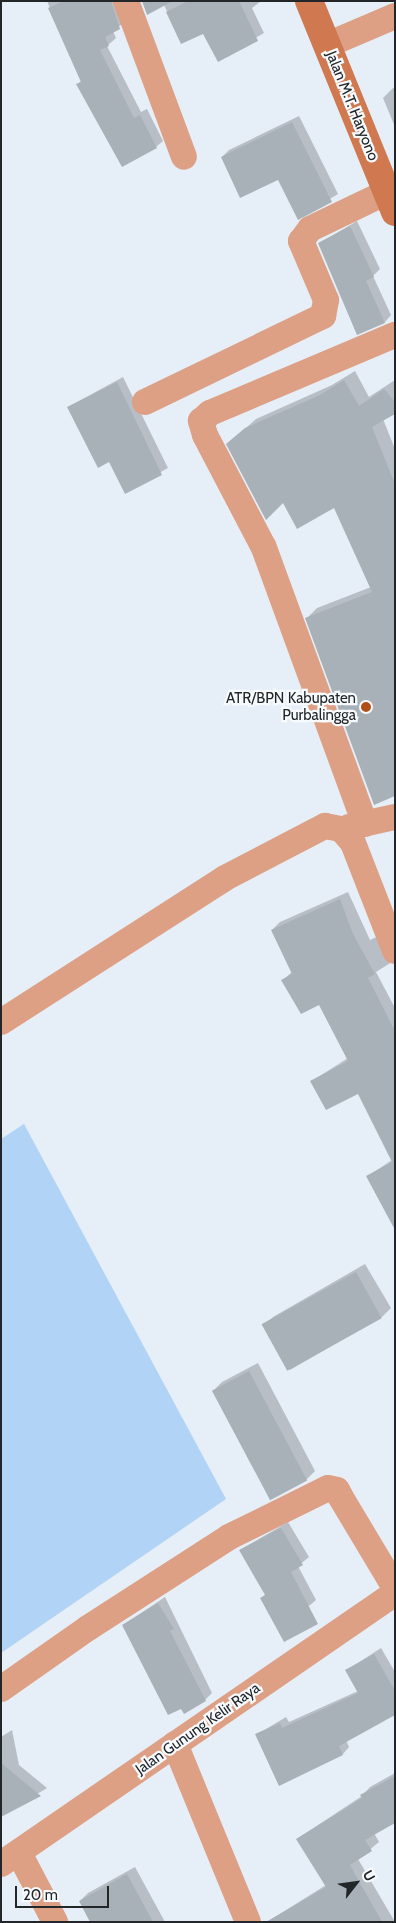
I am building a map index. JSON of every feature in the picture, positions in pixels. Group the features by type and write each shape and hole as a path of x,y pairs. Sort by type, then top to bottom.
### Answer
{"main road":[{"name":"Jalan M.T. Haryono","path":"309,1 391,202"}],"street":[{"path":"126,1 184,157"},
{"path":"327,45 395,16"},
{"path":"145,402 323,316 326,300 301,241 310,229 391,202"},
{"path":"395,335 210,414 201,421 205,435 263,546 353,826 359,856 395,951"},
{"path":"1,1022 225,878 325,826 353,826 395,817"},
{"path":"1,1689 88,1628 230,1537 328,1488 337,1490 395,1588"},
{"name":"Jalan Gunung Kelir Raya","path":"10,1858 395,1593"},
{"path":"175,1744 248,1922"},
{"path":"10,1858 55,1922"}],"shaded area":[{"path":"24,1124 226,1499 1,1653 1,1139"}],"building":[{"path":"64,1 111,1 120,29 105,37 109,46 100,50 134,118 140,115 157,148 122,167 76,84 81,82 48,8"},
{"path":"142,1 173,1 147,15"},
{"path":"188,1 239,1 258,41 218,62 203,34 181,44 166,12"},
{"path":"292,122 332,202 298,220 278,180 240,198 221,157"},
{"path":"350,226 374,277 366,281 385,323 357,335 318,243"},
{"path":"344,380 359,406 384,389 395,402 395,414 372,427 395,484 395,796 374,805 305,618 372,592 334,508 297,529 283,503 266,520 226,444 245,428 320,395"},
{"path":"117,382 162,475 125,494 109,462 98,468 67,407"},
{"path":"340,899 353,934 375,974 368,978 395,1031 395,1230 366,1176 392,1162 358,1094 326,1110 310,1081 348,1061 319,1005 301,1014 281,980 292,974 271,930"},
{"path":"356,1272 382,1318 287,1371 262,1324"},
{"path":"249,1371 307,1480 270,1500 212,1391"},
{"path":"281,1528 303,1565 291,1572 318,1624 284,1642 260,1598 265,1595 239,1550"},
{"path":"158,1603 174,1629 170,1631 206,1701 184,1714 181,1709 168,1715 122,1625"},
{"path":"374,1654 395,1691 395,1715 339,1746 343,1755 279,1786 255,1734 280,1723 282,1728 358,1693 345,1670"},
{"path":"1,1763 41,1796 1,1817"},
{"path":"395,1776 395,1823 365,1840 372,1851 350,1865 382,1922 266,1922 326,1887 296,1839 362,1798 360,1795"},
{"path":"127,1874 153,1922 90,1922 79,1901"}],"place":[{"name":"ATR/BPN Kabupaten Purbalingga","path":"366,707"}]}
